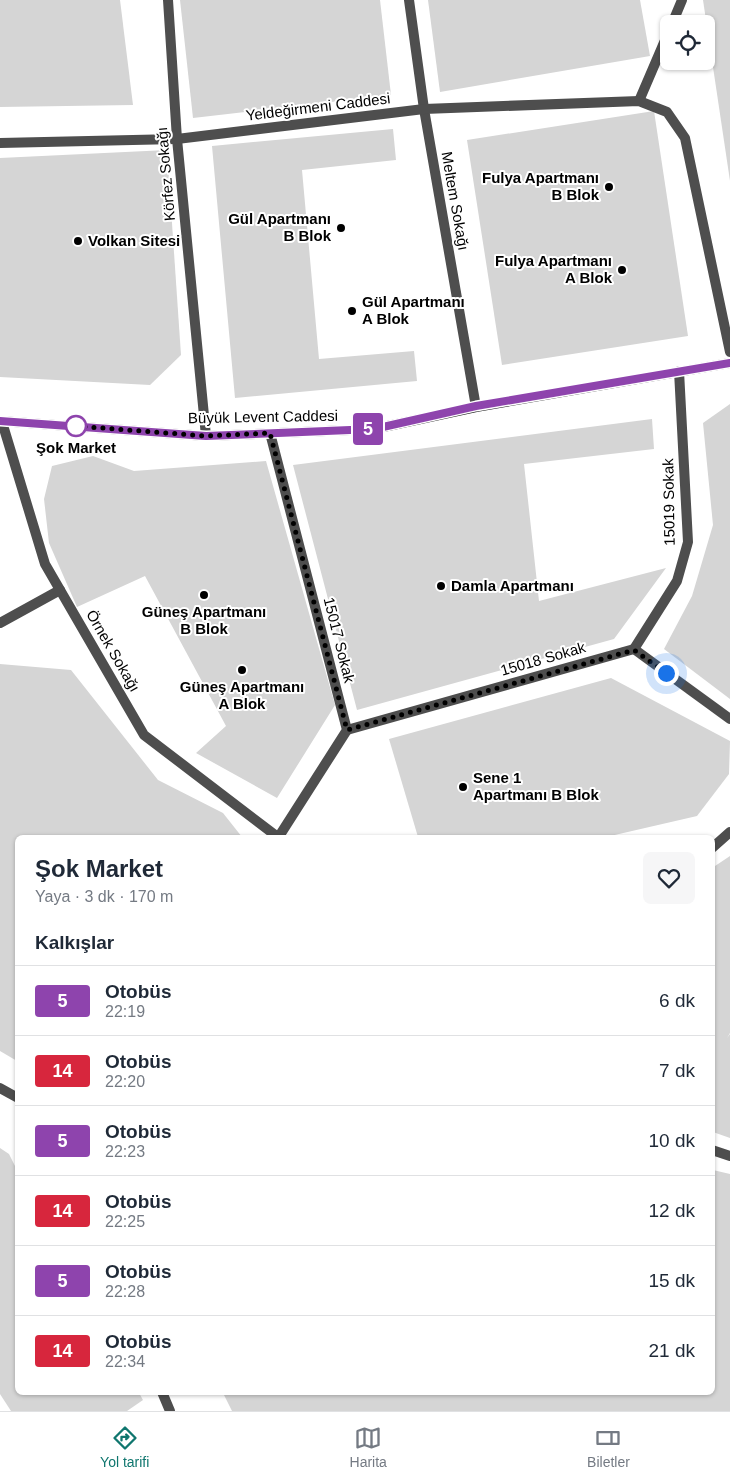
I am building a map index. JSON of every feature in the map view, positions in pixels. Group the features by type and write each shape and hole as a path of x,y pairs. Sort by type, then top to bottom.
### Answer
{"street":[{"name":"Körfez Sokağı","path":"168,0 177,140 206,436"},
{"name":"Meltem Sokağı","path":"409,0 424,109 476,406"},
{"path":"676,15 682,0"},
{"path":"660,52 639,101 667,112 685,138 730,352"},
{"name":"Yeldeğirmeni Caddesi","path":"0,143 177,140 424,109 639,101"},
{"name":"Büyük Levent Caddesi","path":"1,421 206,436 374,429 476,406 730,363"},
{"name":"15019 Sokak","path":"634,650 677,581 688,542 679,372"},
{"name":"Örnek Sokağı","path":"1,421 45,564 144,735 275,835"},
{"name":"15017 Sokak","path":"270,433 347,730"},
{"path":"0,623 60,590"},
{"path":"634,650 730,719"},
{"name":"15018 Sokak","path":"347,730 634,650"},
{"path":"279,835 347,730"},
{"path":"715,845 730,832"},
{"path":"0,1088 15,1096"},
{"path":"715,1151 730,1156"},
{"path":"163,1395 170,1411"}],"shaded area":[{"path":"0,0 120,0 133,105 0,107"},
{"path":"180,0 380,0 391,95 193,118"},
{"path":"428,0 640,0 650,56 440,92"},
{"path":"703,0 730,0 730,181 713,70 715,70 715,15 705,15"},
{"path":"654,111 688,336 502,365 467,140"},
{"path":"393,129 396,160 302,170 319,359 414,351 417,381 235,398 212,146"},
{"path":"167,150 181,355 150,385 0,377 0,158"},
{"path":"730,404 730,699 664,649 692,596 713,525 703,423"},
{"path":"652,419 654,449 524,464 539,601 666,568 614,639 357,710 293,465"},
{"path":"93,456 134,471 266,461 335,705 277,798 196,753 226,726 145,576 77,607 49,543 44,499 52,466"},
{"path":"0,664 71,670 158,780 223,813 240,835 15,835 15,1060 0,1051"},
{"path":"611,678 730,741 729,774 697,816 615,835 417,835 389,739"},
{"path":"730,856 730,1033 727,1038 730,1034 730,1138 715,1133 715,866"},
{"path":"0,1148 9,1154 15,1166 15,1395 140,1395 143,1400 127,1411 11,1411 0,1394"},
{"path":"715,1170 730,1174 730,1411 232,1411 224,1395 715,1395"}],"bus line":[{"name":"5","path":"0,421 206,436 374,429 476,406 730,363"}],"place":[{"name":"Fulya Apartmanı B Blok","path":"609,187"},
{"name":"Gül Apartmanı B Blok","path":"341,228"},
{"name":"Volkan Sitesi","path":"78,241"},
{"name":"Fulya Apartmanı A Blok","path":"622,270"},
{"name":"Gül Apartmanı A Blok","path":"352,311"},
{"name":"Şok Market","path":"76,426"},
{"name":"Damla Apartmanı","path":"441,586"},
{"name":"Güneş Apartmanı B Blok","path":"204,595"},
{"name":"Güneş Apartmanı A Blok","path":"242,670"},
{"name":"Sene 1 Apartmanı B Blok","path":"463,787"}],"route":[{"path":"76,426 206,436 270,433 347,730 634,650 666,673"}]}
